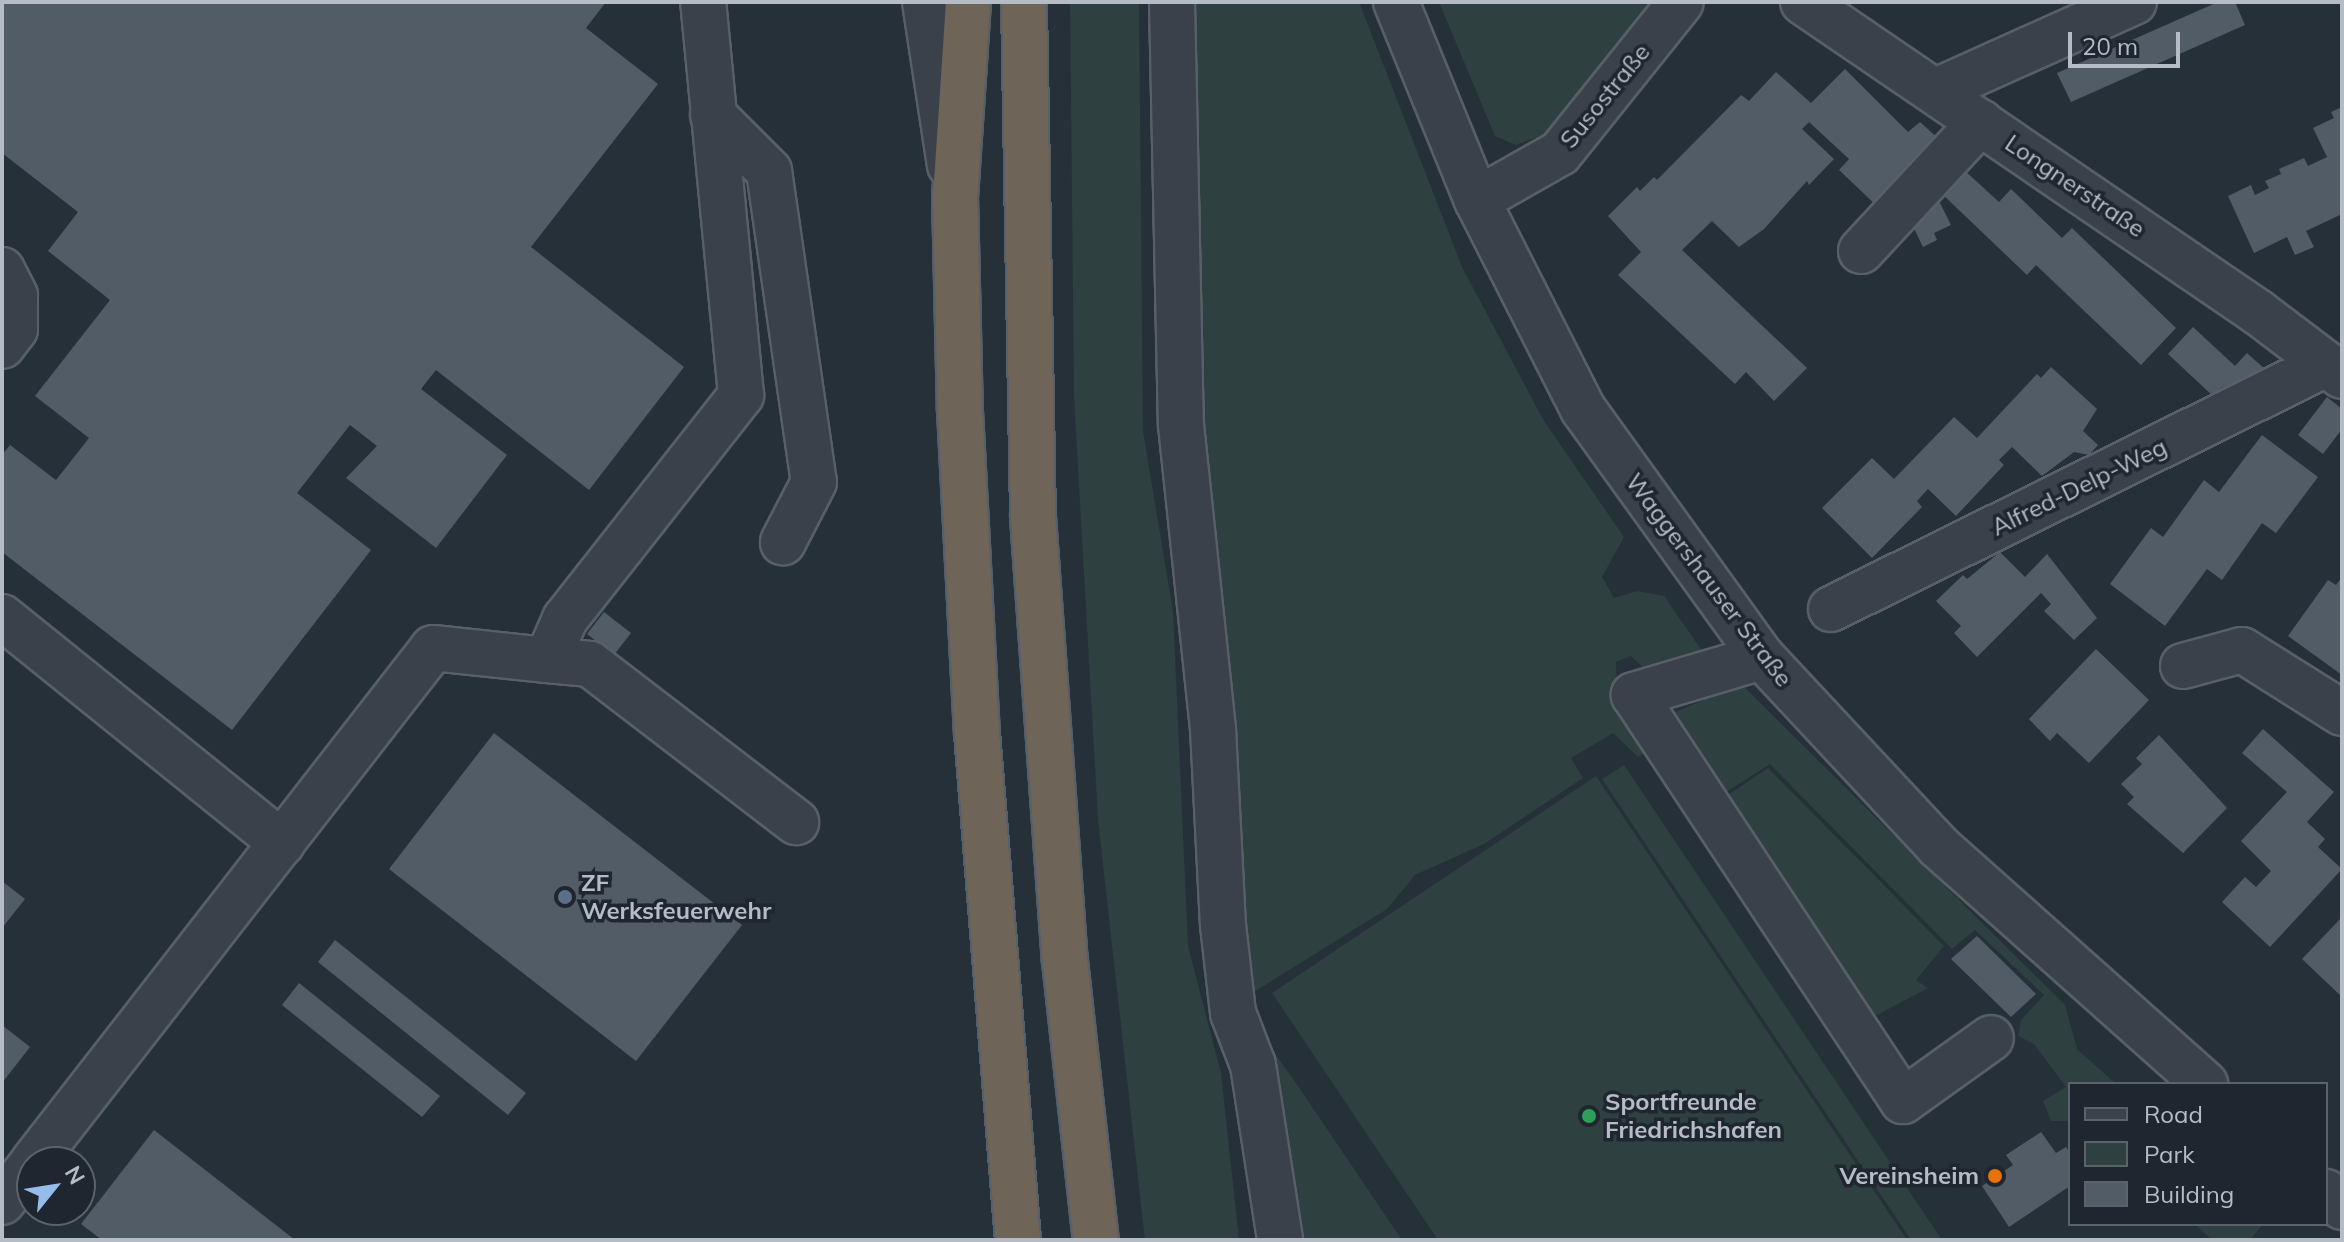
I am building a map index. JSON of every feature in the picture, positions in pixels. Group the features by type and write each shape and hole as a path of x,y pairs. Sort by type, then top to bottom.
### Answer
{"highway":[{"path":"968,2 955,196 969,612 1018,1240"},
{"path":"1024,2 1033,517 1065,961 1096,1240"}],"street":[{"path":"925,2 955,196"},
{"path":"1172,2 1181,425 1213,729 1223,925 1233,1013 1253,1065 1280,1240"},
{"name":"Waggershauser Straße","path":"1396,2 1477,200 1583,409 1762,657 1938,846 2203,1082"},
{"name":"Susostraße","path":"1477,200 1560,153 1681,2"},
{"name":"Longnerstraße","path":"1803,2 1981,122 2334,370"},
{"path":"1936,91 2134,2"},
{"path":"547,660 565,619 741,395 713,115 696,9"},
{"path":"713,115 769,171 814,482 783,542"},
{"path":"1861,251 1981,122"},
{"path":"2,270 15,296 15,329 2,346"},
{"name":"Alfred-Delp-Weg","path":"1831,609 2334,370"},
{"path":"2,617 282,843"},
{"path":"46,1146 433,648 590,664 796,822"},
{"path":"2183,666 2242,650 2342,713"},
{"path":"1762,657 1634,695 1903,1101 1991,1038"},
{"path":"2,1202 16,1184"}],"green space":[{"path":"1070,2 1139,2 1143,431 1173,611 1188,946 1221,1073 1239,1240 1145,1240 1098,820 1074,397"},
{"path":"1184,2 1359,2 1462,267 1544,421 1624,537 1602,577 1614,598 1637,591 1664,596 1705,655 1651,675 1631,656 1616,662 1617,697 1654,748 1638,757 1613,733 1571,758 1583,778 1484,844 1415,875 1387,909 1249,995 1230,809 1216,546 1191,433"},
{"path":"1439,2 1652,2 1553,131 1516,145 1495,136"},
{"path":"1741,684 2065,1005 2077,1049 2114,1082 2068,1082 2068,1121 2051,1121 2043,1101 2066,1087 2034,1044 2018,1036 2021,1020 2044,995 1975,930 1952,949 1770,764 1712,801 1666,716"},
{"path":"1624,765 1942,1240 1911,1240 1602,779"},
{"path":"1768,768 1944,946 1916,980 1928,988 1864,1022 1716,803"},
{"name":"Sportfreunde Friedrichshafen","path":"1596,776 1907,1240 1438,1240 1272,993"},
{"path":"1253,1022 1298,1086 1402,1240 1295,1240"},
{"path":"2197,1226 2261,1226 2250,1240 2212,1240"}],"building":[{"path":"2,2 606,2 586,28 658,84 531,247 684,367 589,490 436,370 421,389 507,455 436,548 346,478 377,446 350,425 297,493 371,550 232,730 2,552 2,455 10,445 56,480 89,438 35,396 110,300 48,251 78,212 2,153"},
{"path":"2218,2 2235,2 2245,25 2071,102 2057,73"},
{"path":"1845,69 1908,132 1920,122 1941,141 1880,209 1839,170 1849,159 1809,122 1802,129 1834,159 1809,185 1807,181 1764,229 1739,247 1712,221 1682,250 1807,368 1774,401 1746,372 1735,384 1618,275 1641,252 1608,216 1637,187 1640,191 1654,177 1657,180 1741,95 1749,101 1776,72 1811,103"},
{"path":"2342,107 2342,214 2306,231 2314,247 2295,255 2287,237 2254,253 2228,196 2251,185 2255,195 2269,188 2265,181 2281,174 2279,169 2304,158 2308,166 2327,157 2313,128 2334,118 2331,112"},
{"path":"1963,169 1999,202 2011,189 2062,238 2072,228 2176,328 2141,365 2036,265 2027,275 1940,192"},
{"path":"1936,195 1951,225 1934,233 1937,240 1923,247 1908,216"},
{"path":"2193,327 2235,366 2247,353 2267,371 2239,402 2222,387 2214,397 2168,354"},
{"path":"2051,367 2097,409 2083,431 2098,445 2089,455 2074,452 2042,476 2012,447 1999,460 2004,465 1956,516 1928,489 1917,501 1922,507 1872,558 1822,508 1872,458 1894,479 1954,417 1977,438 2037,374 2041,378"},
{"path":"2327,397 2342,409 2342,429 2323,454 2298,435"},
{"path":"2262,435 2318,477 2276,533 2262,523 2222,580 2207,569 2165,626 2110,584 2151,528 2163,537 2204,480 2219,492"},
{"path":"2000,552 2025,577 2047,554 2097,618 2074,640 2044,611 2051,604 2041,593 1977,657 1954,633 1961,626 1936,601 1963,575 1967,579"},
{"path":"2342,577 2342,675 2288,636 2328,580 2336,585"},
{"path":"604,612 631,633 614,655 587,634"},
{"path":"2096,649 2149,700 2089,763 2057,733 2050,741 2029,719"},
{"path":"2263,729 2334,792 2307,822 2325,839 2318,847 2342,869 2270,947 2222,902 2245,877 2256,887 2271,871 2241,841 2287,792 2242,753"},
{"name":"ZF Werksfeuerwehr","path":"494,733 742,925 636,1061 389,869"},
{"path":"2159,735 2227,808 2183,853 2127,804 2134,797 2121,784 2142,764 2136,758"},
{"path":"2,881 25,899 2,928"},
{"path":"2342,917 2342,997 2302,959"},
{"path":"1977,936 2036,994 2011,1017 1951,959"},
{"path":"335,940 526,1093 508,1115 318,962"},
{"path":"299,983 440,1096 422,1117 282,1005"},
{"path":"2,1025 30,1047 2,1083"},
{"path":"154,1130 295,1240 102,1240 84,1226 96,1226 96,1205"},
{"path":"2041,1132 2056,1153 2066,1147 2068,1150 2068,1187 2009,1227 1982,1186 2013,1165 2006,1155"}],"place":[{"name":"ZF Werksfeuerwehr","path":"565,897"},
{"name":"Sportfreunde Friedrichshafen","path":"1589,1116"},
{"name":"Vereinsheim","path":"1995,1176"}]}
